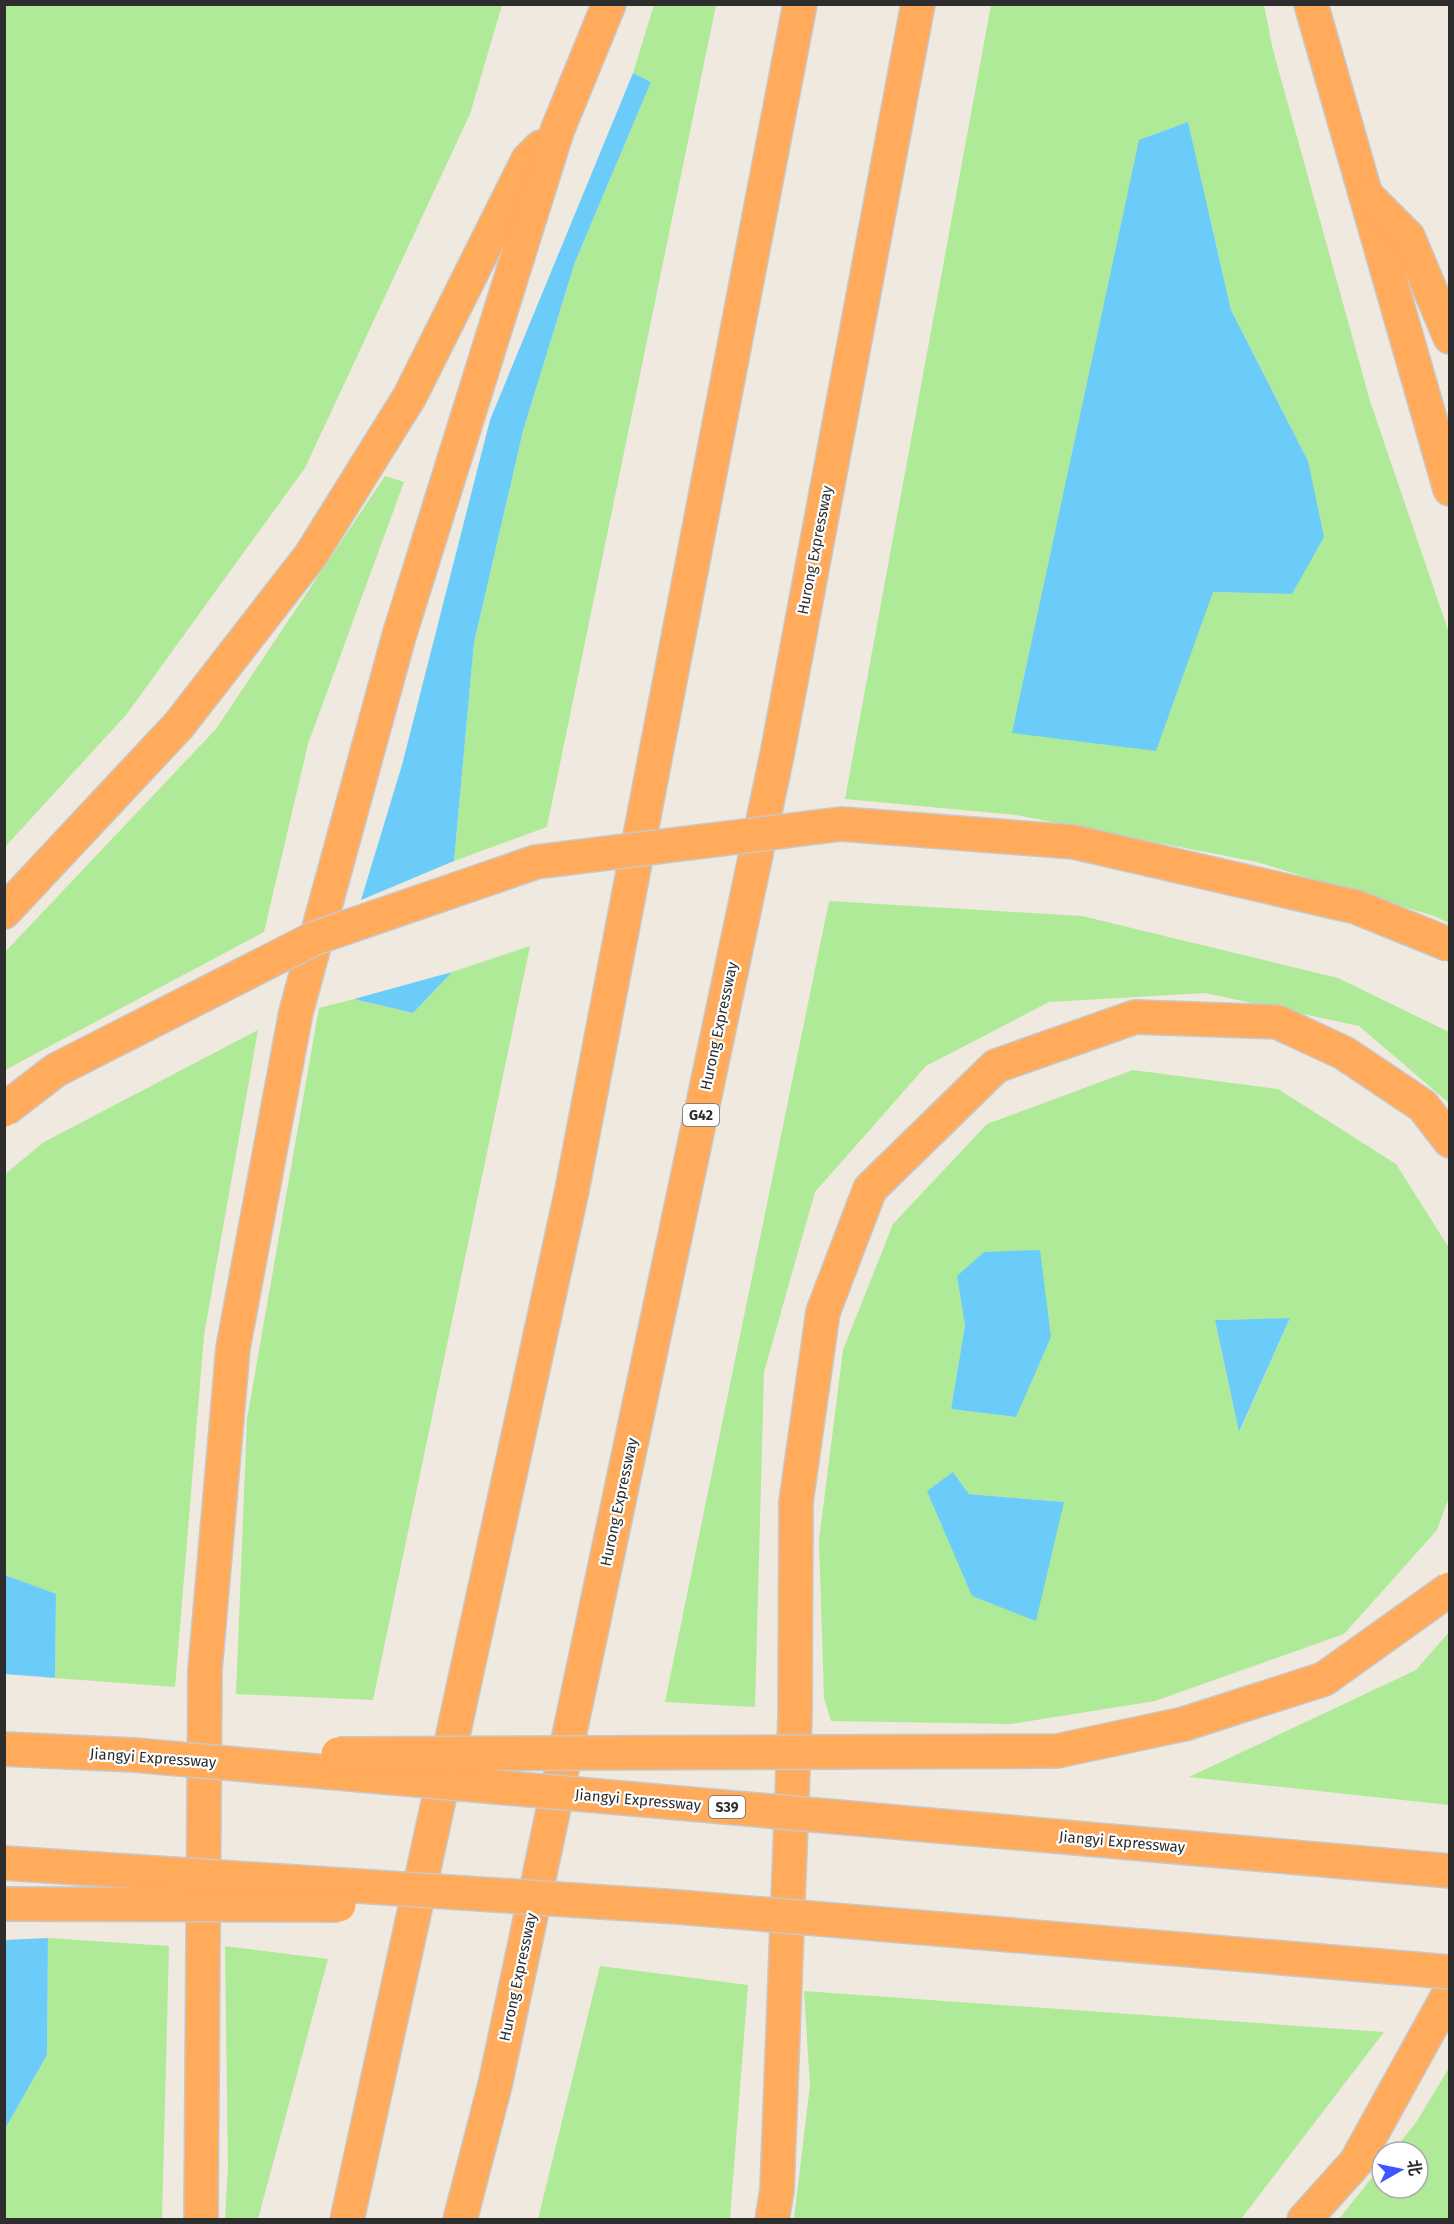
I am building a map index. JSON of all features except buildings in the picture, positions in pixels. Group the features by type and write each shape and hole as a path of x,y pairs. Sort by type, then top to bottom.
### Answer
{"highway":[{"path":"201,2220 205,1670 233,1348 296,1012 399,636 557,131 609,4"},
{"path":"347,2220 572,1190 800,4"},
{"name":"Hurong Expressway","path":"460,2220 498,2073 777,755 918,4"},
{"path":"1311,4 1449,489"},
{"path":"4,912 179,725 311,555 410,396 528,160 557,131"},
{"path":"1367,197 1408,237 1449,337"},
{"path":"4,1110 56,1070 315,938 536,862 841,824 1074,842 1356,907 1449,945"},
{"path":"772,2220 777,2190 795,1717 796,1502 823,1312 870,1189 996,1066 1135,1017 1277,1022 1344,1053 1423,1106 1449,1141"},
{"path":"134,1755 1057,1750 1184,1724 1324,1679 1449,1589"},
{"name":"Jiangyi Expressway","path":"4,1749 134,1755 1449,1870"},
{"path":"4,1863 678,1907 1449,1972"},
{"path":"4,1904 678,1907"},
{"path":"1304,2220 1356,2162 1449,1992"}],"green space":[{"path":"5,4 502,5 470,114 305,468 126,715 5,847"},
{"path":"654,5 716,5 547,827 454,861 474,643 523,431 575,262 651,82 633,73"},
{"path":"991,5 1264,5 1273,50 1370,401 1449,633 1449,923 1434,916 1257,862 1016,815 845,799","holes":["1188,123 1231,310 1308,461 1292,594 1213,592"]},
{"path":"385,476 404,482 308,744 264,932 5,1070 5,952 216,729"},
{"path":"829,901 1082,916 1338,978 1449,1032 1449,1103 1359,1026 1205,993 1049,1002 926,1066 815,1192 764,1372 755,1707 665,1702"},
{"path":"530,946 373,1700 236,1694 247,1419 319,1008 354,999 413,1013 452,972"},
{"path":"258,1030 204,1335 175,1687 55,1678 56,1595 5,1575 4,1175 44,1142"},
{"path":"1133,1070 1278,1089 1396,1164 1449,1248 1449,1497 1437,1530 1344,1634 1155,1701 1011,1724 831,1721 824,1698 819,1540 843,1350 893,1224 987,1124","holes":["1290,1318 1240,1431 1239,1431 1215,1320","965,1325 1016,1417 951,1409","954,1473 969,1494 1064,1502 972,1596"]},
{"path":"1449,1632 1449,1805 1189,1777 1416,1670"},
{"path":"48,1938 169,1946 162,2219 5,2220 5,2129 47,2055"},
{"path":"225,1946 328,1959 258,2219 225,2219 228,2168"},
{"path":"600,1966 748,1985 730,2219 538,2219"},
{"path":"804,1991 1384,2032 1241,2219 794,2219 810,2085"},
{"path":"1449,2068 1449,2219 1339,2219 1370,2180 1370,2200 1430,2200 1430,2140 1402,2140 1417,2121"}],"water":[{"path":"633,73 651,82 575,262 523,431 474,643 454,861 361,900 402,765 490,420"},
{"path":"1188,122 1231,310 1308,461 1324,537 1292,594 1213,592 1156,751 1012,733 1139,140"},
{"path":"452,972 413,1013 354,999"},
{"path":"1040,1250 1051,1337 1016,1417 951,1409 965,1325 957,1276 984,1252"},
{"path":"1290,1318 1239,1432 1215,1320"},
{"path":"953,1472 969,1494 1064,1502 1036,1621 972,1596 927,1491"},
{"path":"5,1575 56,1594 55,1678 5,1674"},
{"path":"48,1938 47,2055 5,2129 5,1940"}]}
